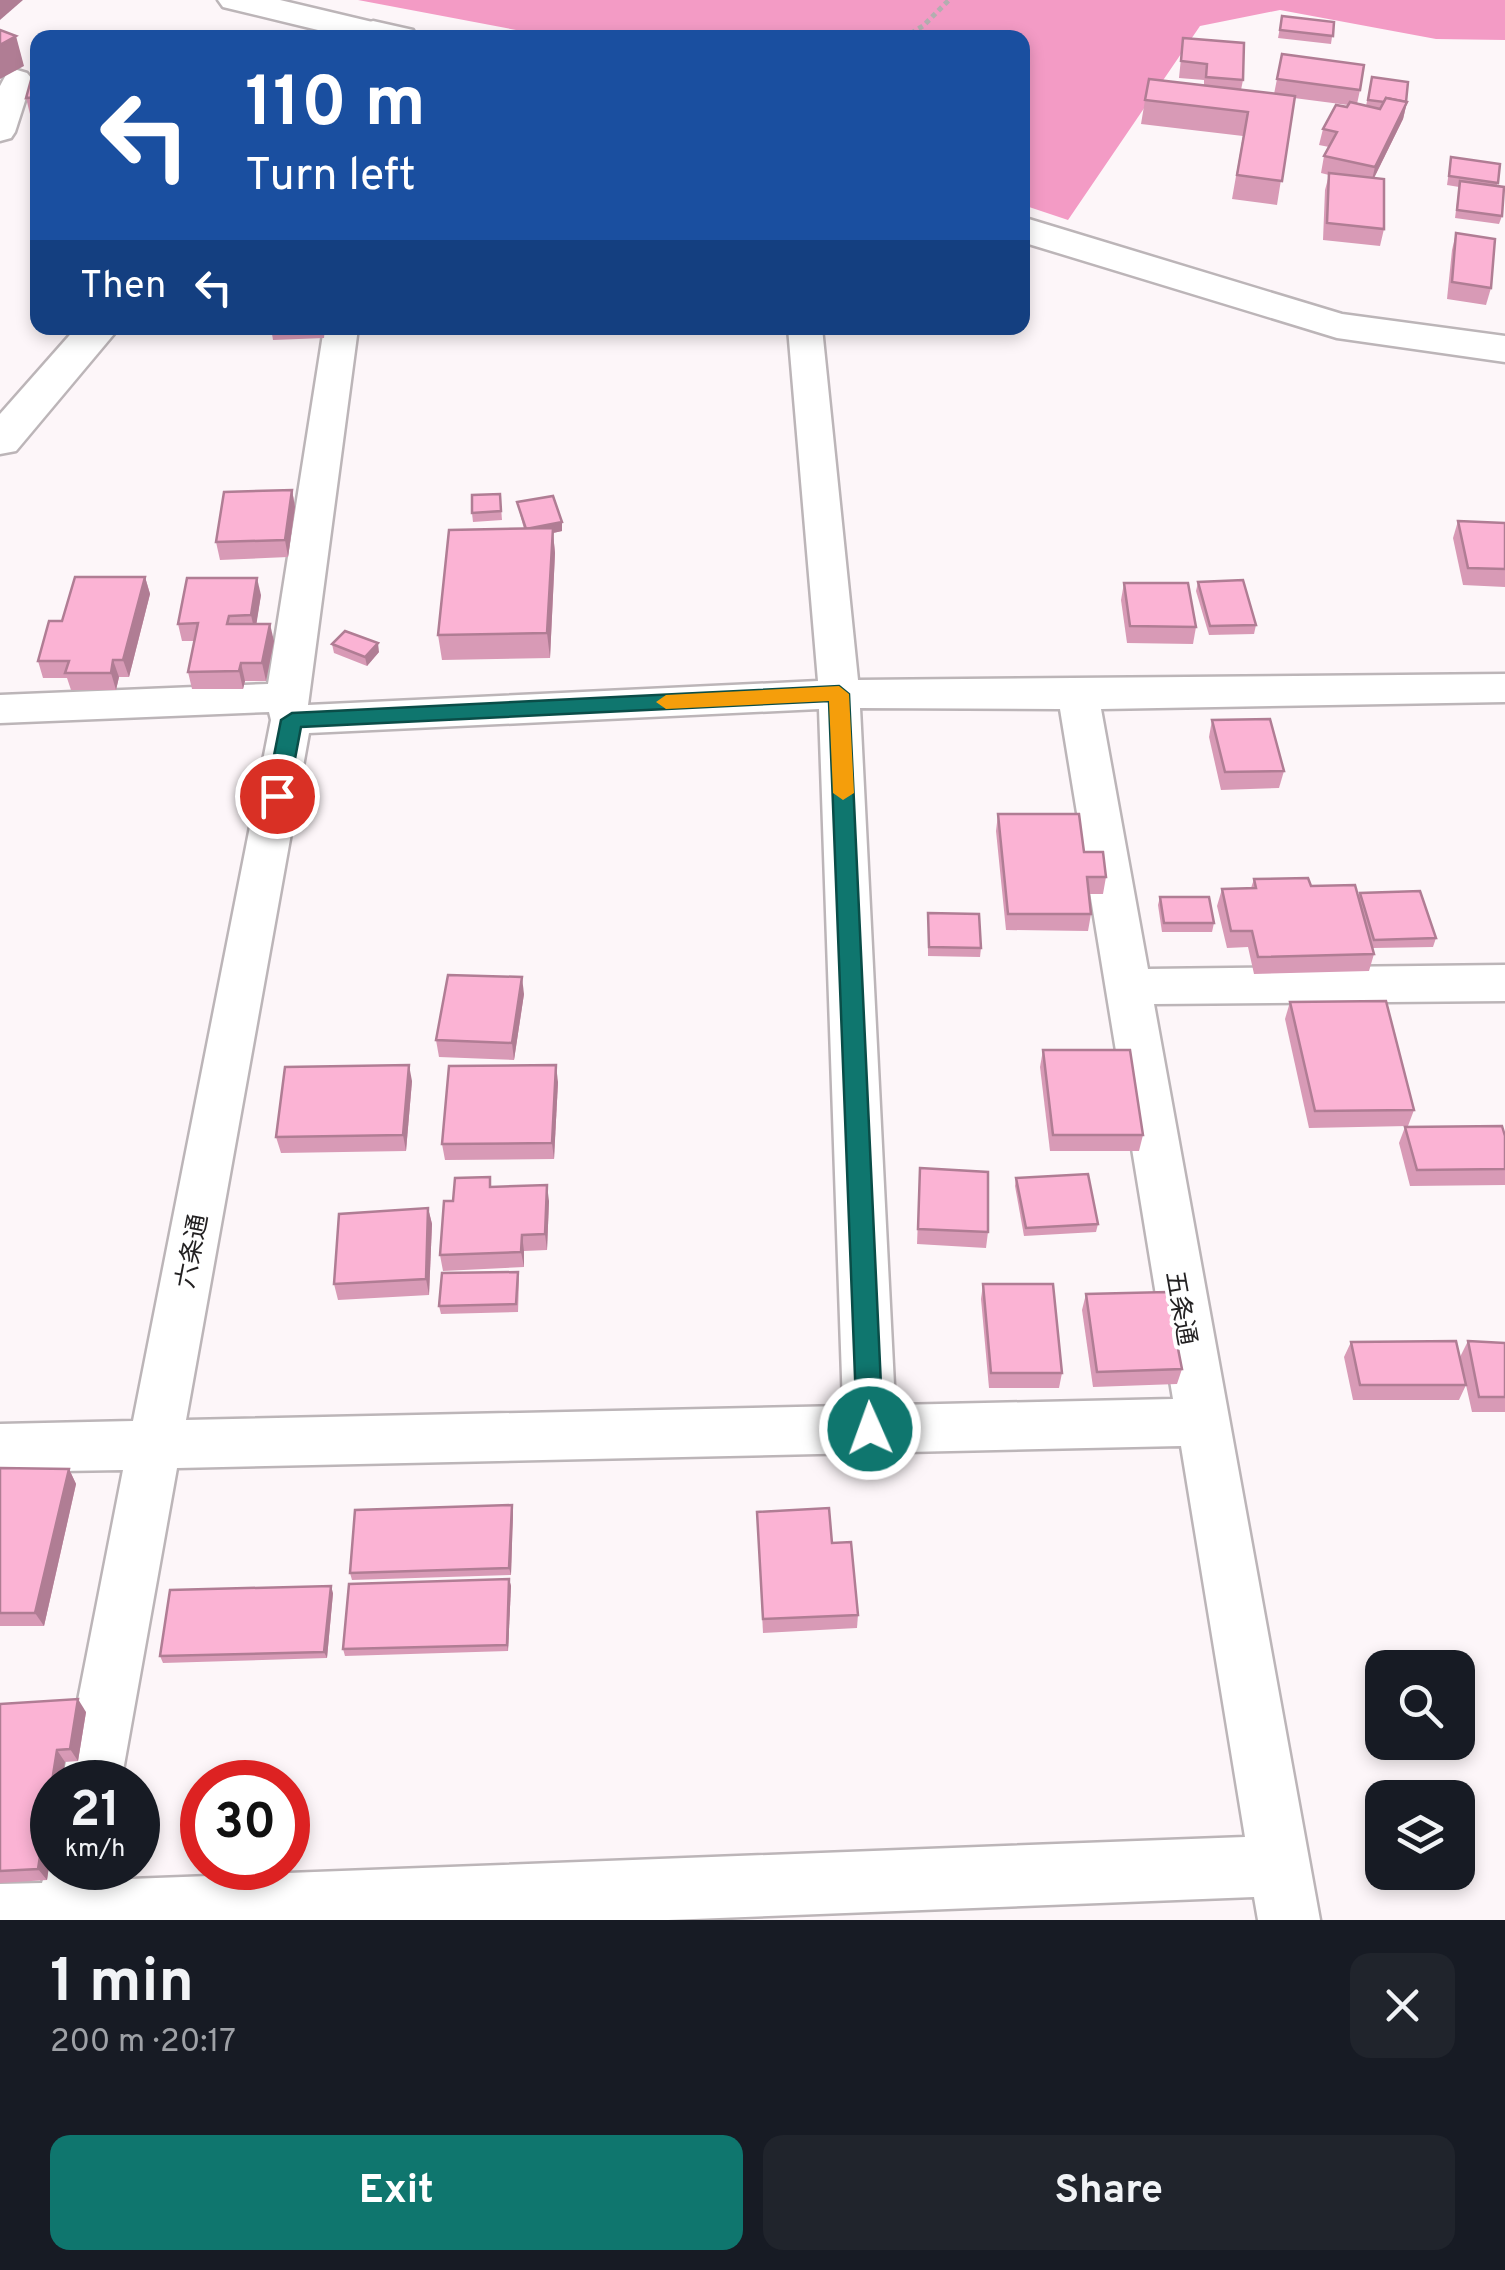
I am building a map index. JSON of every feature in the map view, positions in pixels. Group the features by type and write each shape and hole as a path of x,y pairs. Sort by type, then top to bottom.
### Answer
{"street":[{"path":"235,0 356,30"},
{"path":"0,132 18,80"},
{"path":"1030,231 1337,326 1505,349"},
{"path":"0,442 92,335"},
{"name":"六条通","path":"95,1760 289,709 340,335"},
{"path":"806,335 839,694 870,1429"},
{"path":"0,708 289,709 839,694 1505,688"},
{"name":"五条通","path":"1078,694 1283,1893"},
{"path":"1128,988 1505,983"},
{"path":"0,1448 1202,1422"},
{"path":"0,1916 69,1900 1283,1893"}],"path":[{"path":"916,30 949,0"}],"shaded area":[{"path":"358,0 1505,0 1505,40 1436,39 1280,10 1200,26 1068,220 1030,207 1030,30 516,30"}],"building":[{"path":"1282,16 1334,22 1333,36 1280,30"},
{"path":"0,30 16,36 0,45"},
{"path":"1183,38 1244,43 1243,80 1206,77 1207,64 1181,61"},
{"path":"1282,54 1364,65 1360,90 1277,79"},
{"path":"1372,77 1408,82 1406,102 1368,100"},
{"path":"1149,79 1295,96 1282,181 1237,175 1248,112 1145,100"},
{"path":"1386,98 1407,102 1375,167 1324,156 1337,132 1323,129 1336,105 1347,107 1350,102 1380,109"},
{"path":"1451,157 1500,164 1498,183 1449,176"},
{"path":"1329,173 1384,179 1384,229 1327,223"},
{"path":"1460,181 1504,187 1502,216 1457,210"},
{"path":"1456,233 1495,239 1491,288 1452,282"},
{"path":"292,490 285,540 216,542 224,492"},
{"path":"500,494 501,511 472,513 472,495"},
{"path":"553,496 562,522 526,529 517,502"},
{"path":"1458,521 1505,523 1505,569 1468,568"},
{"path":"553,528 547,633 438,635 449,530"},
{"path":"75,577 145,577 123,660 113,660 111,673 65,673 69,661 38,661 49,621 62,621"},
{"path":"187,578 257,578 251,615 229,616 227,624 270,624 262,663 241,663 239,671 188,672 198,623 178,624"},
{"path":"1243,580 1256,625 1210,626 1198,582"},
{"path":"1124,583 1188,583 1196,627 1130,626"},
{"path":"345,631 378,643 365,657 332,644"},
{"path":"1270,719 1284,771 1225,772 1212,720"},
{"path":"998,814 1079,814 1084,852 1103,852 1106,877 1087,877 1091,914 1008,914"},
{"path":"1308,878 1311,886 1355,885 1374,954 1258,957 1252,931 1231,931 1222,889 1256,888 1254,879"},
{"path":"1420,891 1436,938 1374,940 1360,893"},
{"path":"1160,897 1209,897 1214,923 1164,923"},
{"path":"928,913 979,914 981,948 929,947"},
{"path":"448,975 522,977 512,1043 436,1040"},
{"path":"1386,1001 1414,1110 1315,1111 1290,1002"},
{"path":"1043,1050 1130,1050 1143,1135 1053,1135"},
{"path":"409,1065 403,1135 276,1137 285,1067"},
{"path":"556,1065 552,1143 442,1144 449,1066"},
{"path":"1502,1126 1505,1169 1417,1170 1405,1127"},
{"path":"920,1168 988,1172 988,1232 918,1229"},
{"path":"1088,1174 1098,1224 1026,1228 1016,1178"},
{"path":"490,1177 490,1187 547,1185 545,1234 522,1235 521,1252 440,1255 444,1201 453,1201 455,1178"},
{"path":"428,1208 426,1279 334,1284 339,1214"},
{"path":"518,1272 516,1304 439,1306 442,1273"},
{"path":"983,1284 1053,1284 1062,1373 991,1373"},
{"path":"1167,1292 1182,1369 1097,1372 1086,1294"},
{"path":"1456,1341 1466,1385 1360,1385 1351,1342"},
{"path":"1468,1341 1505,1343 1505,1397 1479,1397"},
{"path":"0,1468 69,1469 35,1613 0,1613"},
{"path":"512,1505 509,1568 350,1573 355,1510"},
{"path":"829,1508 832,1543 851,1542 858,1615 763,1619 757,1512"},
{"path":"509,1579 507,1645 343,1649 349,1584"},
{"path":"331,1586 324,1652 160,1656 170,1590"},
{"path":"78,1699 70,1749 57,1750 55,1760 30,1760 30,1869 0,1871 0,1704"}],"slow traffic":[{"path":"666,702 839,694 843,793"}],"route":[{"path":"277,796 292,720 839,694 870,1429"}]}
